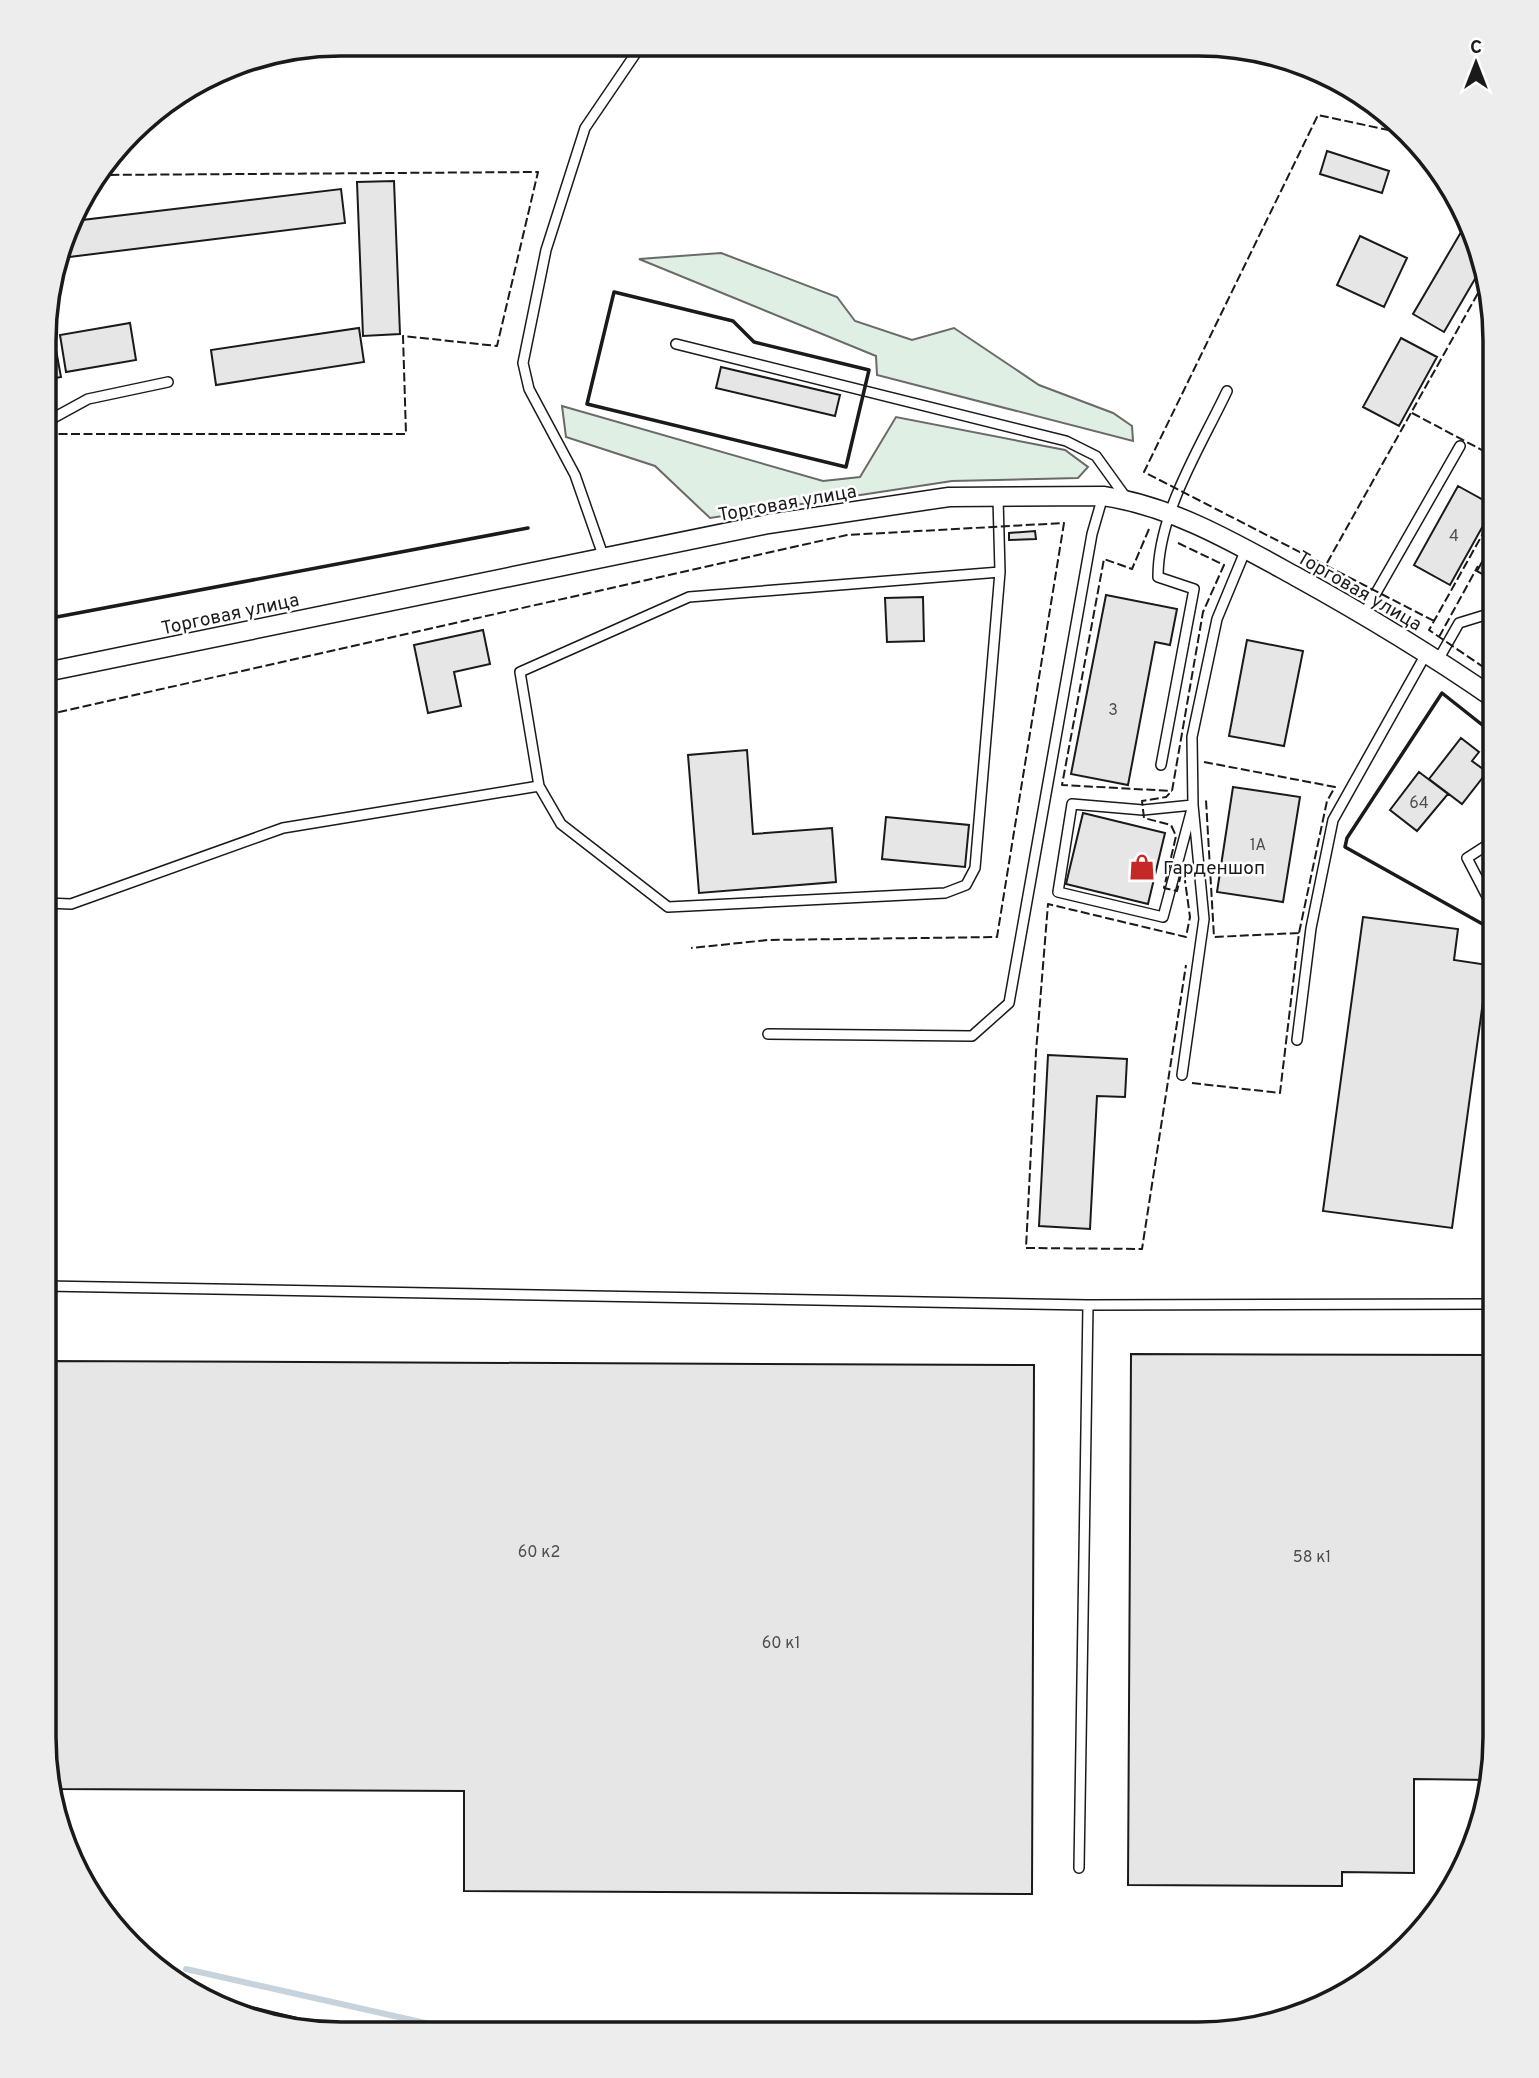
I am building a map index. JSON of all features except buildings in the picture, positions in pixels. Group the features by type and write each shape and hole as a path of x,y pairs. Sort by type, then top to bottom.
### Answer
{"street":[{"name":"Торговая улица","path":"56,670 768,524 949,497 1104,496 1128,499 1171,513 1246,549 1364,614 1483,691"}],"lane":[{"path":"604,558 575,475 528,389 523,363 546,250 585,128 634,56"},
{"path":"676,344 1066,441 1096,456 1128,499"},
{"path":"56,417 88,399 168,382"},
{"path":"1161,765 1194,589 1158,577 1158,557 1171,513 1227,390"},
{"path":"1364,614 1460,446"},
{"path":"768,1034 972,1036 1009,1003 1092,534 1104,496"},
{"path":"998,498 1000,572 975,868 966,885 945,893 668,907 561,824 539,786 520,672 689,597 1000,572"},
{"path":"1182,1075 1204,919 1193,805 1192,737 1217,619 1246,549"},
{"path":"1297,1040 1311,928 1333,820 1433,656 1459,623 1483,615"},
{"path":"56,903 71,904 283,828 539,786"},
{"path":"1072,804 1143,810 1193,805 1163,917 1058,892 1072,804"},
{"path":"1483,848 1467,858 1483,889"},
{"path":"56,1286 1088,1305 1483,1304"},
{"path":"1079,1868 1088,1305"}],"green space":[{"path":"721,253 837,297 855,321 912,340 954,328 1039,385 1113,413 1132,426 1133,441 877,375 876,356 639,259"},
{"path":"562,406 823,481 860,477 896,417 1065,450 1088,467 1078,478 952,481 710,518 655,466 566,437"}],"waterway":[{"path":"186,1969 421,2022"}],"fence":[{"path":"1389,130 1318,115 1144,472 1434,621"},
{"path":"56,434 406,434 403,336 497,346 538,172 110,175"},
{"path":"1327,563 1479,292"},
{"path":"1412,413 1483,451"},
{"path":"56,713 847,535 1064,523 997,937 768,940 691,948"},
{"path":"1149,529 1132,569 1104,559 1062,785 1172,791"},
{"path":"1483,533 1429,630 1483,667"},
{"path":"1178,543 1224,565 1203,612 1172,791 1166,797 1142,801 1144,818 1171,825 1176,836 1164,888 1177,891 1183,866 1190,917 1186,937 1048,904 1036,1052 1026,1248 1142,1249 1186,965"},
{"path":"1439,637 1478,566"},
{"path":"1204,762 1335,787 1327,801 1299,933"},
{"path":"1192,1083 1280,1093 1299,933 1214,937 1206,800"}],"wall":[{"path":"614,292 733,321 754,342 869,370 846,467 587,404 614,292"},
{"path":"56,617 528,528"},
{"path":"1483,725 1442,693 1347,838 1345,847 1483,924"}],"place":[{"name":"Гарденшоп","path":"1142,867"}]}
